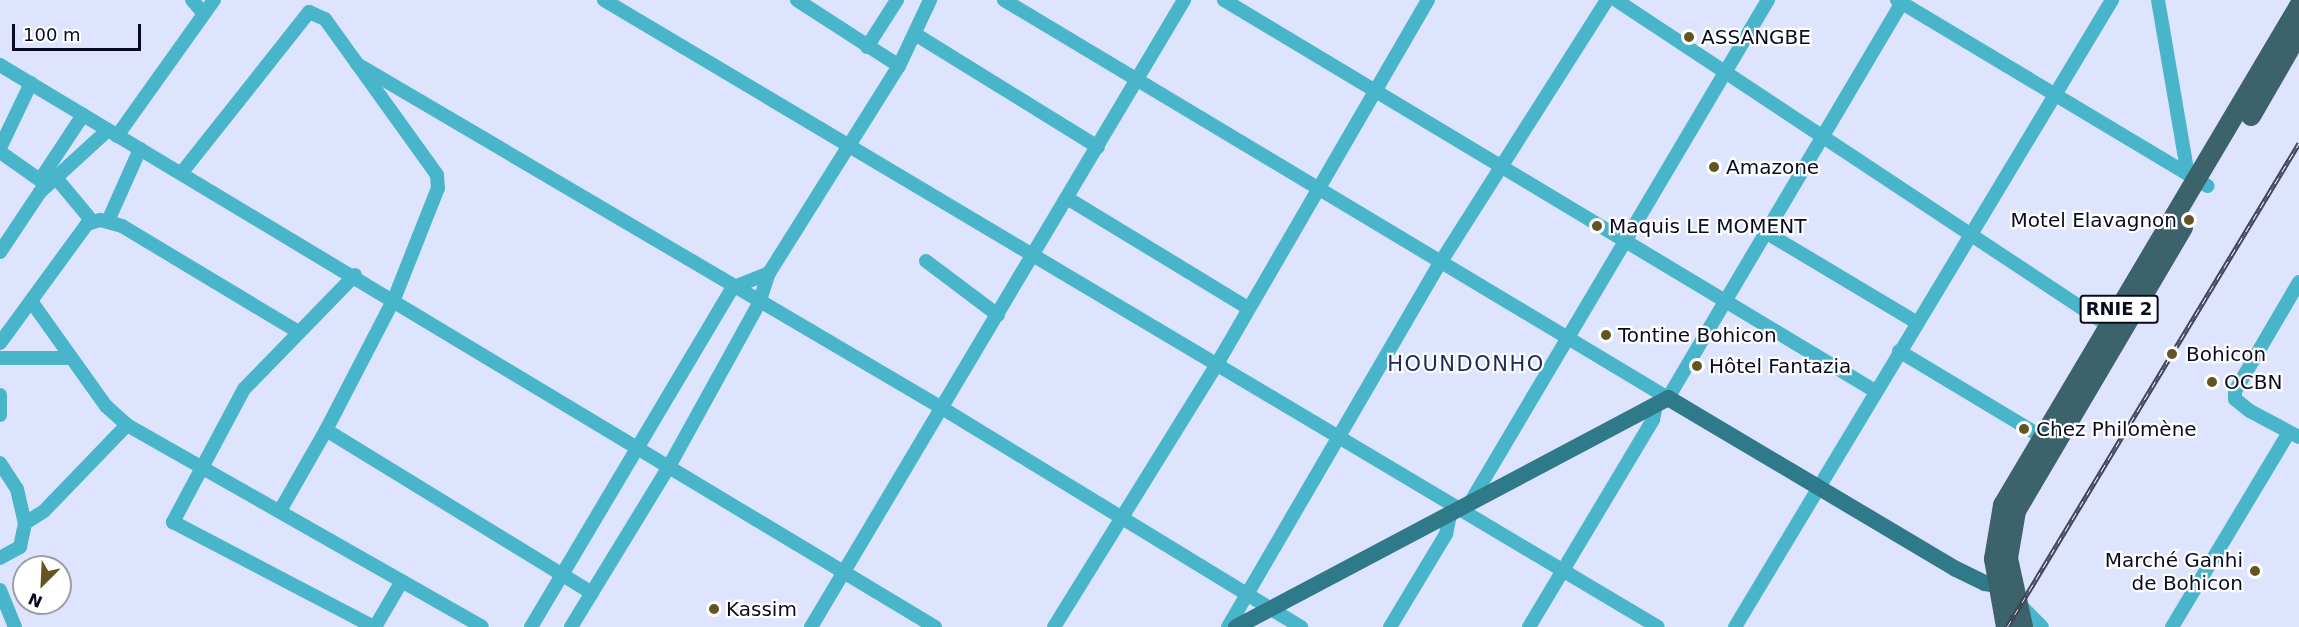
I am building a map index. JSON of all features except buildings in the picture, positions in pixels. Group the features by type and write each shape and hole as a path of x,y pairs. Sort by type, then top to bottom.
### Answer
{"highway":[{"name":"RNIE 2","path":"2272,67 2299,6"},
{"name":"RNIE 2","path":"2006,627 2011,592 2008,543 2016,511 2198,178 2272,67 2299,33"},
{"name":"RNIE 2","path":"2023,627 2011,592 1997,521 2042,437 2114,330"}],"main road":[{"path":"1236,627 1662,401 2011,592"}],"street":[{"path":"192,0 204,14"},
{"path":"48,182 113,133 214,0"},
{"path":"604,0 853,144 1033,255 1658,627"},
{"path":"797,0 899,66"},
{"path":"867,47 897,0"},
{"path":"571,627 667,470 759,303 769,273 853,144 899,66 930,0"},
{"path":"1004,0 1566,333 1662,401"},
{"path":"810,627 1068,198 1184,0"},
{"path":"1224,0 1376,86 1875,391"},
{"path":"1054,627 1217,364 1376,86 1428,0"},
{"path":"1228,627 1442,261 1607,0"},
{"path":"1616,0 1823,136 1968,237 2114,330"},
{"path":"1390,627 1768,0"},
{"path":"1735,627 1916,322 2112,0"},
{"path":"2158,0 2198,178"},
{"path":"1529,627 1564,572 1662,401 1729,301 1901,1 2198,178"},
{"path":"183,171 309,12 325,19 437,175 438,199 394,299 326,430 281,509"},
{"path":"915,34 1098,147"},
{"path":"357,64 732,288 942,408 1119,520 1300,627"},
{"path":"0,65 113,133 183,171 355,275 634,451 844,571 935,627"},
{"path":"32,83 0,150 48,182 92,221 108,221 297,332"},
{"path":"0,252 48,182 83,115"},
{"path":"108,221 140,148"},
{"path":"1068,198 1248,308"},
{"path":"0,343 92,221"},
{"path":"1767,233 1916,322"},
{"path":"927,261 998,315"},
{"path":"531,627 732,288 769,273"},
{"path":"355,275 244,389 202,466 174,524 375,627 402,581"},
{"path":"2176,626 2294,434 2250,411 2235,399 2235,391 2299,282"},
{"path":"31,301 70,358 127,425 281,509 482,627"},
{"path":"1899,351 2042,437"},
{"path":"0,358 70,358"},
{"path":"0,395 0,415"},
{"path":"25,523 44,511 127,425"},
{"path":"326,430 592,593"},
{"path":"0,463 17,489 25,523 20,547 0,558"},
{"path":"0,590 15,627"},
{"path":"2011,592 2042,627"},
{"path":"453,627 460,614"}],"railway":[{"path":"2007,627 2299,143"}],"place":[{"name":"ASSANGBE","path":"1689,37"},
{"name":"Amazone","path":"1714,167"},
{"name":"Motel Elavagnon","path":"2189,220"},
{"name":"Maquis LE MOMENT","path":"1597,226"},
{"name":"Tontine Bohicon","path":"1606,335"},
{"name":"Bohicon","path":"2172,354"},
{"name":"Hôtel Fantazia","path":"1697,366"},
{"name":"OCBN","path":"2212,382"},
{"name":"Chez Philomène","path":"2024,429"},
{"name":"Marché Ganhi de Bohicon","path":"2255,571"},
{"name":"Kassim","path":"714,609"}],"district":[{"name":"HOUNDONHO","path":"1466,364"}]}
